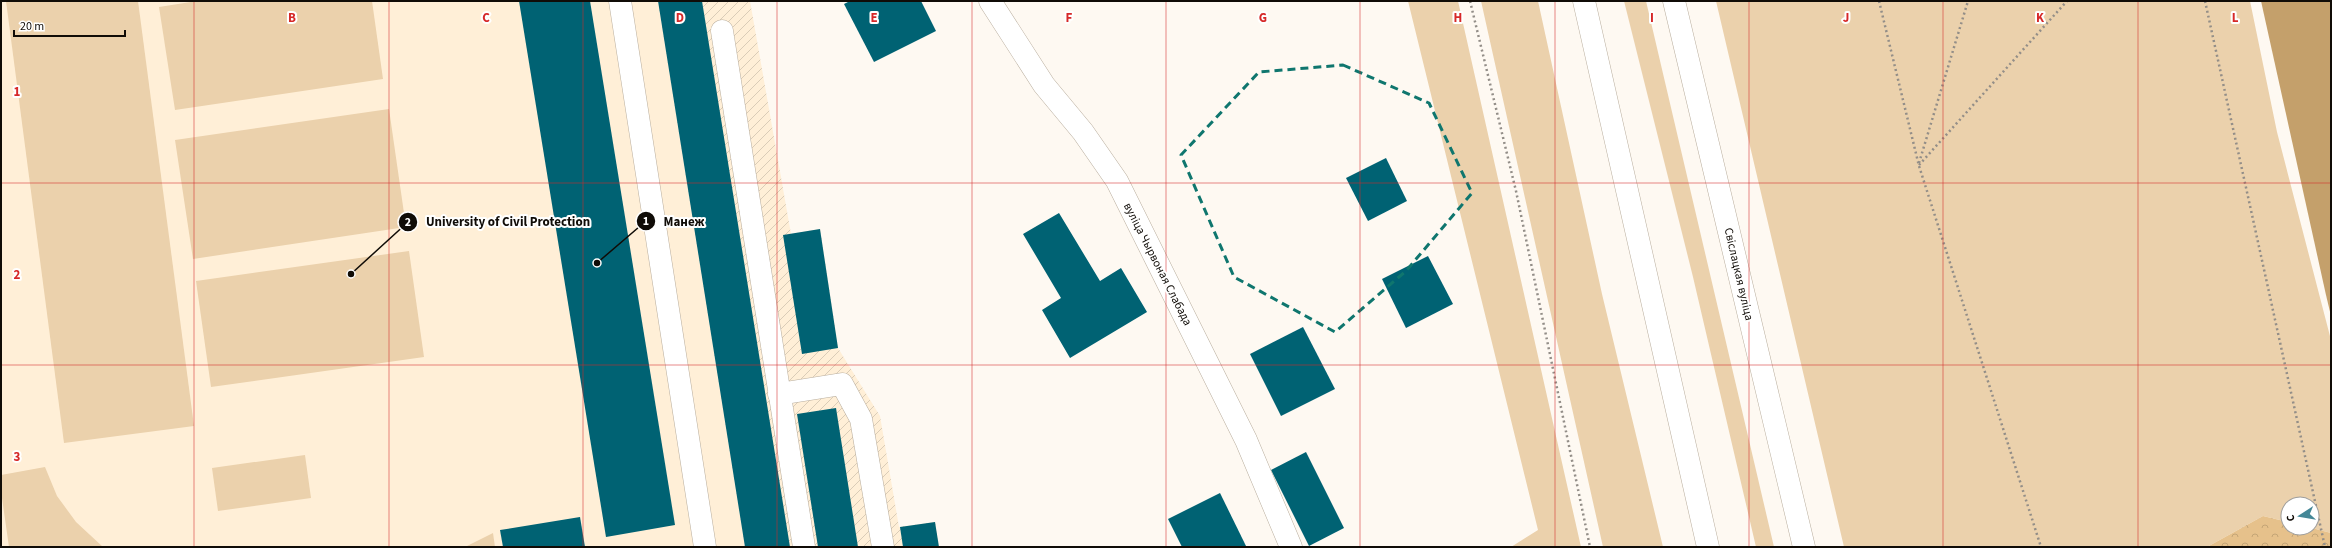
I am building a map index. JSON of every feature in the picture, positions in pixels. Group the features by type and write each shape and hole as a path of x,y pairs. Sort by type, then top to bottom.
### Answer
{"main road":[{"path":"620,1 705,547"},
{"name":"вуліца Чырвоная Слабада","path":"990,1 1044,85 1083,132 1117,181 1246,440 1291,547"},
{"path":"1584,1 1708,547"},
{"name":"Свіслацкая вуліца","path":"1674,1 1804,547"},
{"path":"722,31 804,547"},
{"path":"779,394 842,384 861,419 883,547"}],"path":[{"path":"1470,1 1516,191 1590,547"},
{"path":"1879,1 1919,166 2041,547"},
{"path":"1919,166 1968,1"},
{"path":"1919,166 2067,1"},
{"path":"2205,1 2325,547"}],"highlighted area":[{"path":"1343,65 1429,103 1472,193 1406,271 1335,332 1234,277 1181,155 1259,72"}],"shaded area":[{"path":"1,1 658,1 745,547 1,547"},
{"path":"6,1 138,1 194,426 64,443"},
{"path":"197,1 372,1 383,79 175,110 159,7"},
{"path":"658,1 750,1 791,234 820,229 838,348 880,416 899,527 935,522 939,547 745,547"},
{"path":"1408,1 1458,1 1581,547 1511,547 1538,530"},
{"path":"1481,1 1538,1 1602,294 1663,547 1603,547"},
{"path":"1624,1 1646,1 1774,547 1756,547 1693,277"},
{"path":"1716,1 2250,1 2277,132 2331,340 2331,533 2320,530 2320,496 2280,496 2280,520 2263,516 2207,547 1844,547"},
{"path":"2261,1 2331,1 2331,316 2326,295"},
{"path":"389,109 406,227 193,259 175,140"},
{"path":"409,251 424,357 211,387 196,281"},
{"path":"305,455 311,498 218,511 212,468"},
{"path":"45,467 57,496 76,522 103,547 9,547 1,491 1,475"},
{"path":"493,533 495,547 465,547"}],"green space":[{"path":"2263,516 2280,520 2280,536 2320,536 2320,530 2331,533 2331,547 2207,547"}],"building":[{"path":"519,1 590,1 675,525 606,537"},
{"path":"658,1 702,1 790,547 745,547"},
{"path":"850,1 921,1 936,31 874,62 844,4"},
{"path":"1386,158 1407,201 1368,221 1346,178"},
{"path":"1059,213 1100,281 1121,268 1147,312 1070,358 1042,310 1061,298 1023,234"},
{"path":"820,229 838,348 802,354 783,235"},
{"path":"1428,256 1453,304 1406,328 1382,279"},
{"path":"1303,327 1335,389 1281,416 1250,354"},
{"path":"836,408 858,547 818,547 797,414"},
{"path":"1306,452 1344,528 1309,546 1271,470"},
{"path":"1220,493 1246,546 1182,547 1168,519"},
{"path":"580,517 585,547 503,547 500,530"},
{"path":"935,522 939,547 903,547 900,527"}],"place":[{"name":"Манеж","path":"597,263"},
{"name":"University of Civil Protection","path":"351,274"}]}
